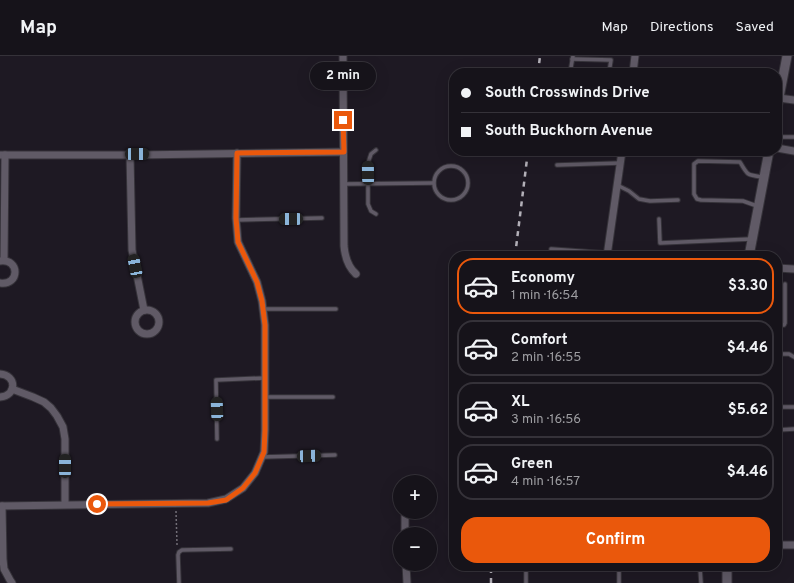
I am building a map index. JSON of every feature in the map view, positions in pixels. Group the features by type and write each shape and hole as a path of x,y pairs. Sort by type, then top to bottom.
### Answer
{"street":[{"path":"343,56 345,257 356,274"},
{"path":"634,68 635,56"},
{"path":"782,79 787,56"},
{"path":"782,98 794,100"},
{"path":"782,149 794,151"},
{"path":"0,283 5,284 9,282 15,275 14,266 11,262 2,260 2,155 344,152"},
{"path":"12,583 4,569 2,559 1,506 208,503 226,500 243,488 255,473 264,452 265,325 257,282 238,242 236,220 237,153"},
{"path":"130,154 132,250 144,310"},
{"path":"607,251 621,156"},
{"path":"750,251 768,156"},
{"path":"782,268 794,269"},
{"path":"0,374 9,377 13,385 8,395 0,397"},
{"path":"12,389 44,402 51,408 63,426 65,439 65,504"},
{"path":"782,545 794,545"},
{"path":"406,571 407,583"},
{"path":"727,571 727,583"}],"lane":[{"path":"571,68 573,58 611,60 610,68"},
{"path":"782,137 794,137"},
{"path":"376,150 370,154 368,162 368,204 371,211 376,214"},
{"path":"758,206 743,202 697,199 694,194 694,164 698,162 740,162 746,173 751,176 764,177"},
{"path":"557,165 620,163"},
{"path":"451,166 462,170 468,179 467,190 464,195 453,201 447,201 437,194 433,183 434,178 441,169 451,166"},
{"path":"344,184 433,183"},
{"path":"617,185 629,190 639,199 650,201 678,200"},
{"path":"236,220 322,218"},
{"path":"659,219 660,243 752,239"},
{"path":"551,249 573,251"},
{"path":"782,325 785,323 785,284"},
{"path":"263,309 336,309"},
{"path":"782,354 789,354 794,357"},
{"path":"217,439 216,380 265,378"},
{"path":"265,397 333,397"},
{"path":"782,407 794,407"},
{"path":"782,430 794,429"},
{"path":"262,457 335,455"},
{"path":"179,583 178,555 182,550 231,550"},
{"path":"526,571 526,583"},
{"path":"619,571 619,583"},
{"path":"700,571 701,583"}],"path":[{"path":"176,503 176,544 179,552"}],"railway":[{"path":"539,68 540,56"},
{"path":"516,251 527,156"},
{"path":"491,571 491,583"}],"route":[{"path":"97,504 208,503 226,500 243,488 255,473 264,452 265,325 262,301 257,282 238,242 236,218 237,153 344,152 343,120"}]}
